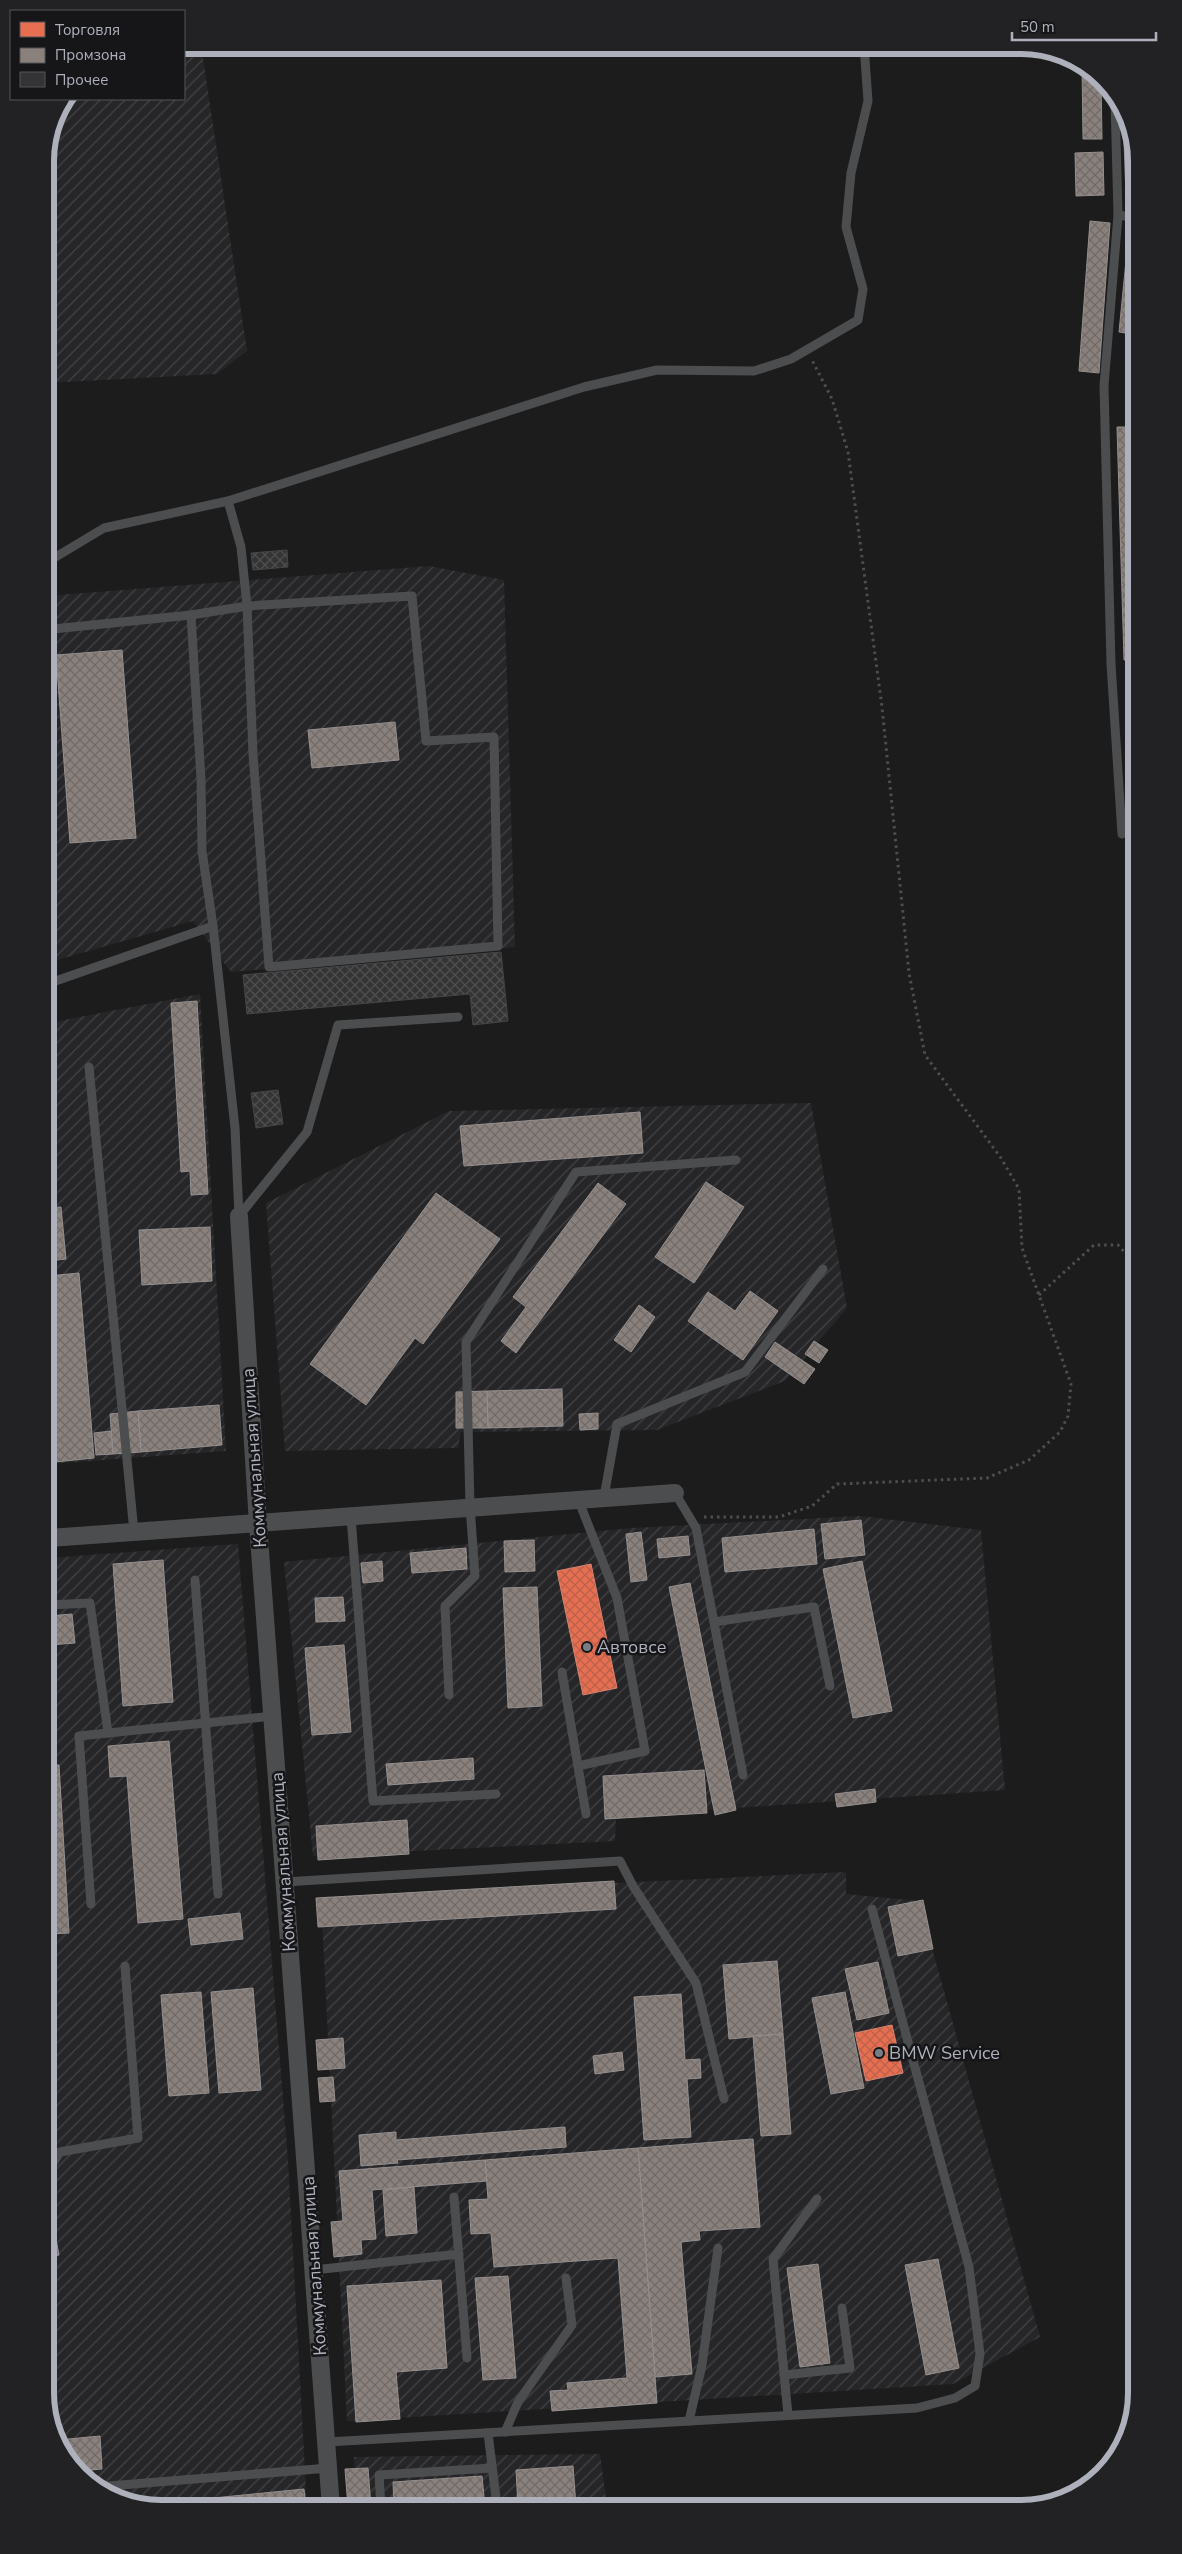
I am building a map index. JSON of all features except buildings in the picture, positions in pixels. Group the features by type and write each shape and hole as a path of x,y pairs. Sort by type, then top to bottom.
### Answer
{"street":[{"name":"Коммунальная улица","path":"238,1216 258,1524 331,2500"},
{"path":"54,1538 351,1517 470,1506 675,1493"}],"lane":[{"path":"54,556 104,528 228,501 584,387 657,370 754,371 791,359 858,320 863,290 846,227 851,174 868,101 865,54"},
{"path":"1115,111 1118,215 1104,386 1111,664 1122,834"},
{"path":"1118,215 1128,217"},
{"path":"54,629 190,615 247,606 412,596 426,741 494,737 498,946 269,967 253,754 247,606 241,548 228,501"},
{"path":"190,615 201,778 202,851 213,926 235,1128 238,1216"},
{"path":"54,982 213,926"},
{"path":"238,1216 309,1129 338,1025 458,1017"},
{"path":"88,1067 134,1532"},
{"path":"449,1695 446,1606 475,1576 470,1506 466,1342 576,1172 736,1160"},
{"path":"604,1497 617,1424 745,1372 823,1269"},
{"path":"675,1493 696,1528 743,1775"},
{"path":"578,1499 617,1598 644,1751 578,1766"},
{"path":"351,1517 373,1801 496,1794"},
{"path":"195,1580 218,1894"},
{"path":"54,1605 90,1603 108,1733"},
{"path":"714,1622 814,1606 830,1686"},
{"path":"562,1672 586,1814"},
{"path":"91,1904 79,1736 273,1716"},
{"path":"285,1882 620,1861 633,1886 696,1983 724,2099"},
{"path":"327,2442 917,2408 955,2398 975,2386 980,2354 969,2267 872,1909"},
{"path":"54,2161 60,2152 138,2138 125,1966"},
{"path":"454,2197 467,2358"},
{"path":"788,2415 773,2259 817,2199"},
{"path":"688,2421 702,2365 718,2248"},
{"path":"314,2270 459,2254"},
{"path":"505,2432 518,2402 572,2325 566,2278"},
{"path":"784,2375 850,2368 842,2308"},
{"path":"488,2433 496,2500"},
{"path":"109,2486 329,2468"},
{"path":"381,2500 379,2475 492,2468"}],"path":[{"path":"689,1516 779,1517 812,1506 837,1484 987,1478 1029,1460 1060,1432 1068,1416 1070,1384 1022,1248 1019,1189 1001,1158 926,1055 909,972 882,707 848,452 832,398 806,350"},
{"path":"1039,1295 1094,1245 1118,1244 1128,1256"}],"shaded area":[{"path":"185,54 202,54 247,351 217,374 54,383 54,154 57,133 62,120 73,100 185,100"},
{"path":"429,566 504,580 515,947 231,972 193,921 54,961 54,595"},
{"path":"200,994 226,1451 54,1464 54,1022"},
{"path":"811,1103 847,1308 785,1381 657,1430 461,1432 458,1448 285,1451 266,1203 449,1111"},
{"path":"859,1516 981,1530 1005,1790 616,1816 615,1841 313,1856 284,1562 632,1528"},
{"path":"238,1544 288,2160 307,2500 154,2500 127,2495 102,2482 85,2469 65,2440 57,2421 54,2393 54,1558"},
{"path":"846,1872 846,1894 919,1901 1040,2337 953,2384 347,2421 321,1897"},
{"path":"600,2454 606,2500 357,2500 354,2457"}],"place":[{"name":"Автовсе","path":"587,1647"},
{"name":"BMW Service","path":"879,2053"}]}
